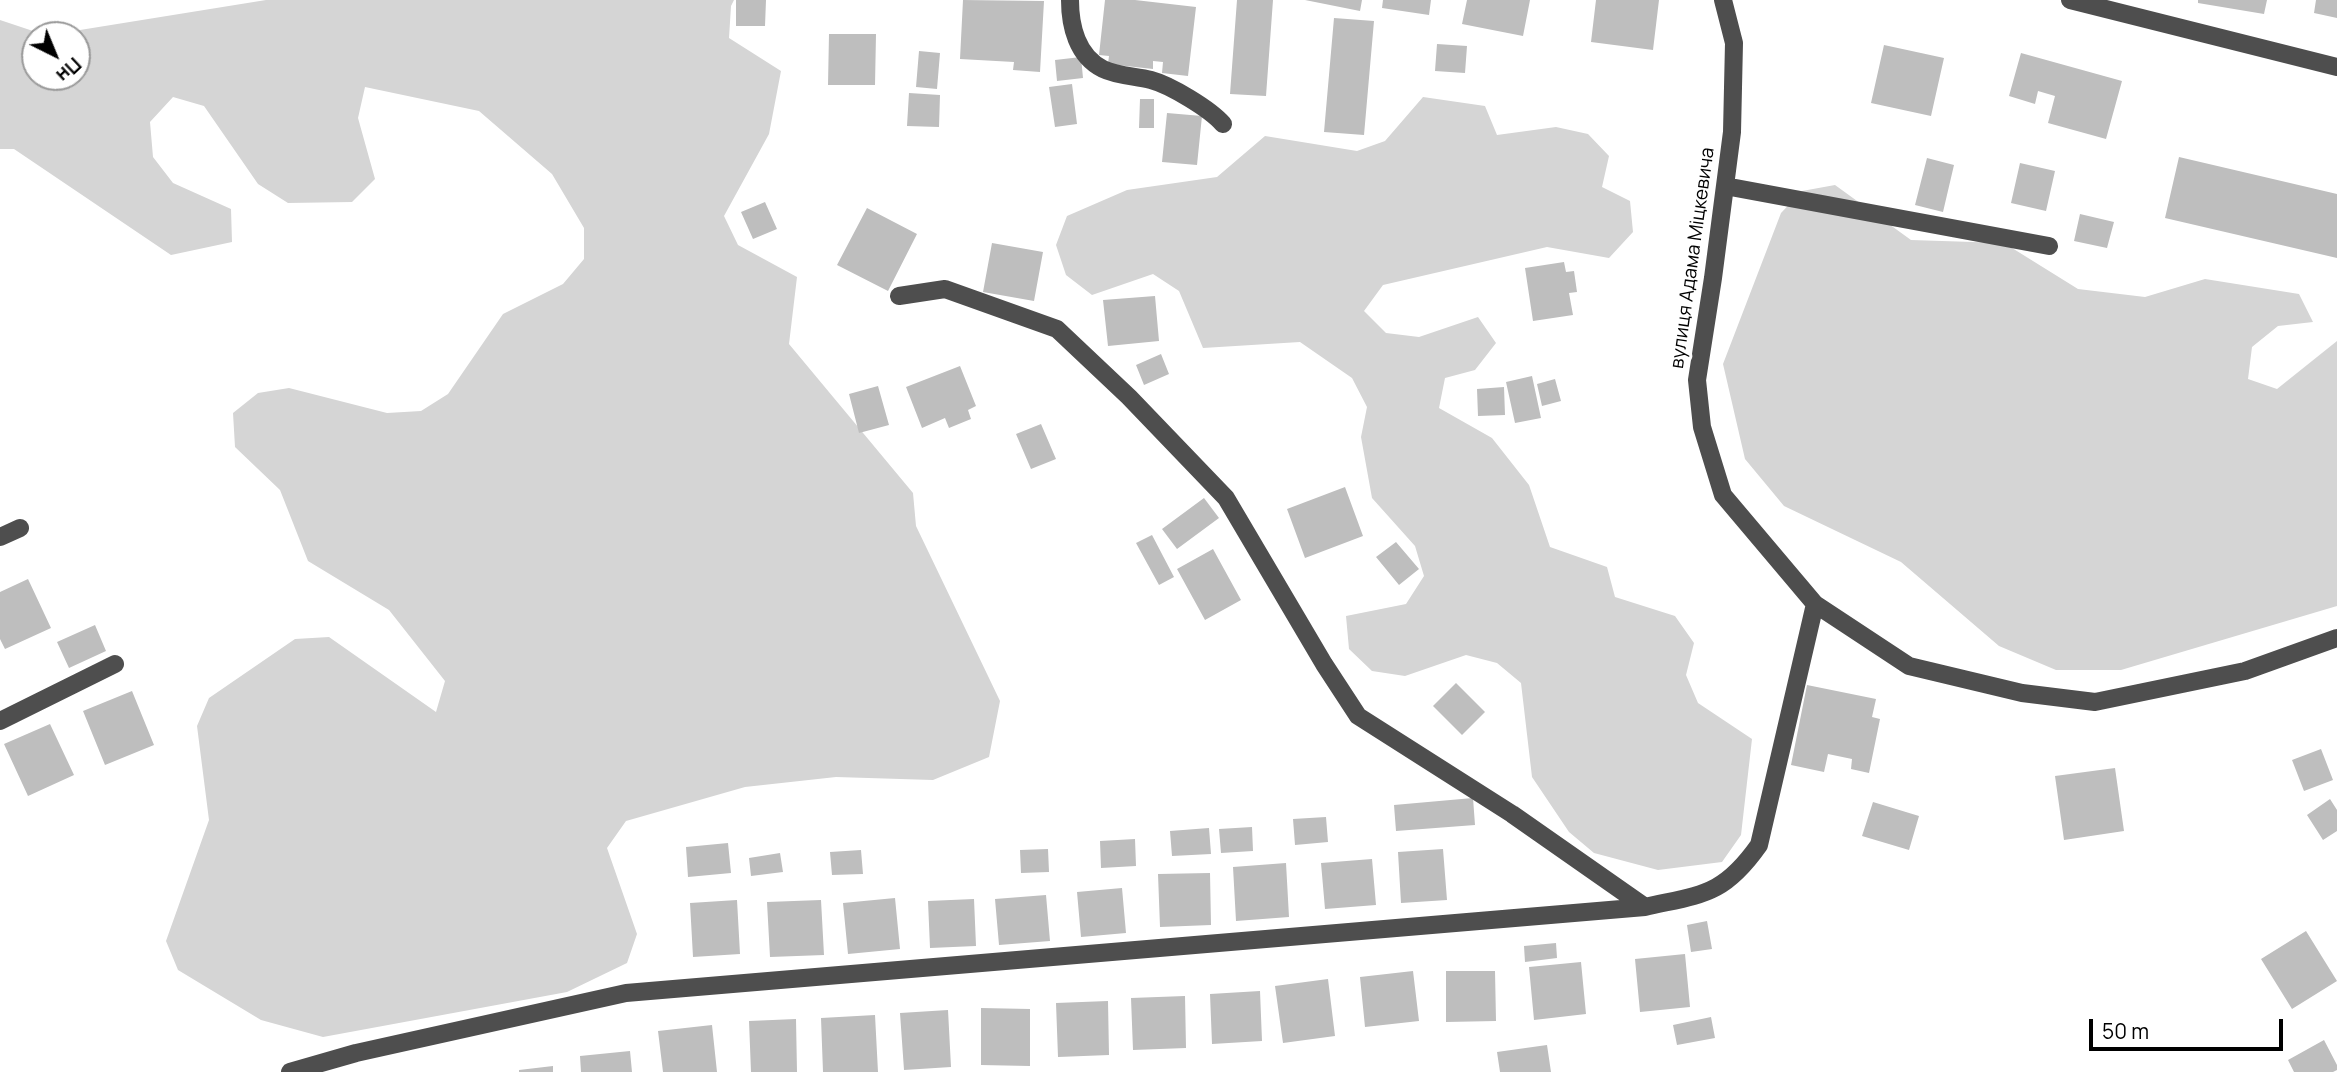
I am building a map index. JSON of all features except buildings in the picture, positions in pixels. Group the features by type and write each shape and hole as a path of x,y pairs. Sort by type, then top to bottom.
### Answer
{"street":[{"path":"1070,0 1072,31 1091,59 1103,69 1154,81 1214,113 1223,124"},
{"name":"вулиця Адама Міцкевича","path":"1723,0 1734,43 1732,132 1697,380 1702,427 1723,495 1815,604 1909,666 2022,693 2095,702 2245,671 2337,638"},
{"path":"2070,0 2337,68"},
{"path":"1725,186 2049,246"},
{"path":"899,296 945,289 1057,329 1129,397 1226,498 1357,716 1512,814 1645,906"},
{"path":"0,537 20,528"},
{"path":"290,1072 356,1053 625,993 1645,906 1709,893 1741,871 1759,845 1815,604"},
{"path":"0,721 115,664"}],"shaded area":[{"path":"266,0 734,0 731,6 729,38 781,71 769,134 724,216 738,245 797,277 789,344 913,493 916,526 1000,701 989,757 933,780 836,777 745,787 626,821 607,848 637,934 627,963 567,992 323,1037 261,1020 178,970 166,941 209,820 197,726 209,698 295,639 329,637 436,712 445,681 389,610 308,561 280,490 235,447 233,413 258,393 289,388 387,413 421,411 448,394 503,314 563,284 584,259 584,228 552,174 479,111 365,87 358,118 375,179 352,202 288,203 258,184 204,106 173,97 150,122 153,157 173,183 231,209 232,242 171,255 14,149 0,149 0,20 21,27 21,91 91,91 91,28"},
{"path":"1423,97 1485,106 1497,135 1556,127 1588,134 1609,156 1602,187 1630,201 1633,232 1609,258 1547,247 1383,285 1364,311 1386,333 1419,337 1478,317 1496,343 1475,370 1445,378 1439,408 1492,438 1529,485 1550,547 1607,567 1615,597 1675,616 1694,643 1686,675 1698,703 1752,739 1741,835 1722,862 1658,870 1594,853 1569,832 1532,777 1521,683 1497,663 1466,655 1405,676 1372,671 1349,649 1346,616 1406,604 1424,576 1415,546 1372,498 1361,437 1367,407 1352,378 1300,342 1203,348 1179,291 1153,274 1092,295 1066,275 1056,245 1067,216 1127,190 1217,177 1265,136 1357,151 1385,141"},
{"path":"1835,185 1911,240 2004,243 2078,289 2145,297 2205,279 2299,294 2313,322 2278,326 2252,347 2248,379 2277,389 2337,341 2337,606 2121,670 2056,670 1999,646 1901,562 1784,506 1745,459 1723,364 1781,213 1802,191"}]}
